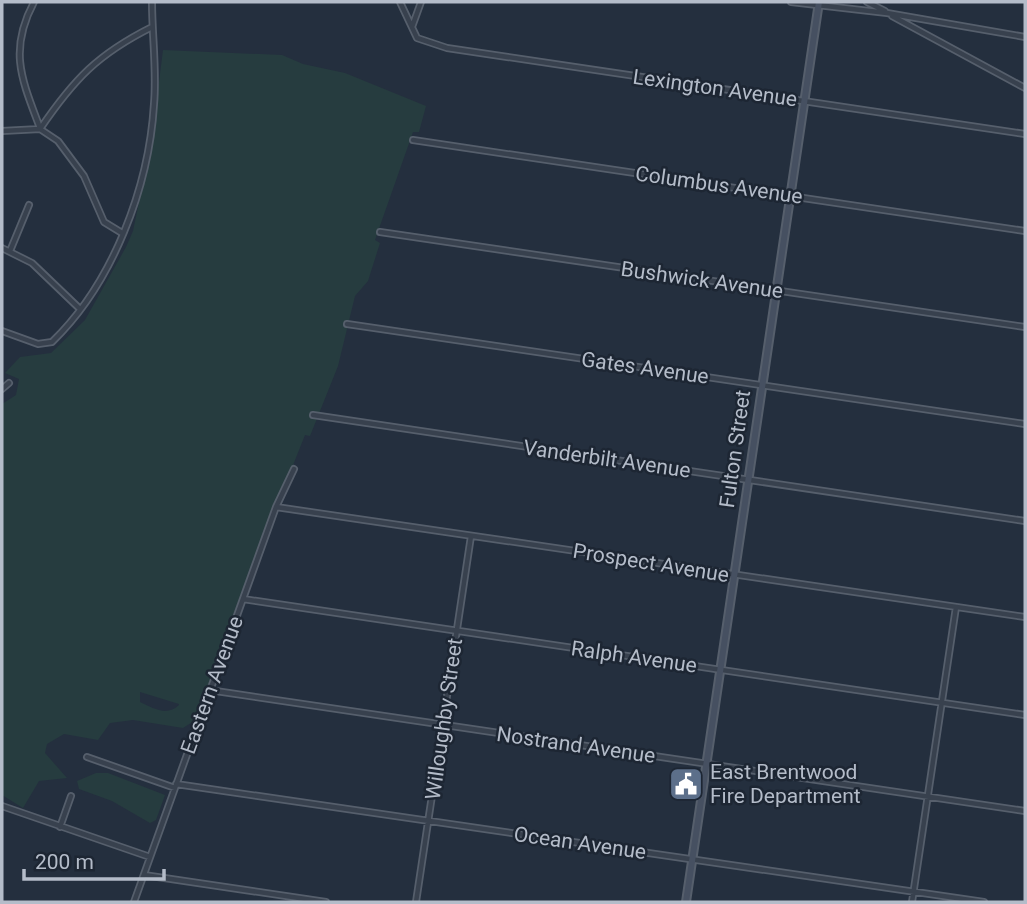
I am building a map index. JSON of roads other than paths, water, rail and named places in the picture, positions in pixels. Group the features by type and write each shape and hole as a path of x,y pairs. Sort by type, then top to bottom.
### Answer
{"street":[{"path":"34,2 21,32 19,58 24,88 40,129 58,141 72,156 104,222 122,233"},
{"path":"2,331 38,344 52,342 80,309 122,233 143,174 153,123 155,63 152,2"},
{"path":"400,2 412,27"},
{"path":"412,27 421,2"},
{"path":"791,2 887,13 1025,37"},
{"path":"867,2 1025,88"},
{"name":"Fulton Street","path":"686,902 819,4"},
{"path":"40,129 64,93 90,64 121,43 152,27"},
{"name":"Lexington Avenue","path":"412,27 417,38 447,48 1025,134"},
{"path":"2,131 40,129"},
{"name":"Columbus Avenue","path":"413,140 1025,231"},
{"path":"10,251 29,205"},
{"name":"Bushwick Avenue","path":"380,232 1025,327"},
{"path":"2,247 32,264 80,309"},
{"name":"Gates Avenue","path":"347,324 1025,424"},
{"path":"2,389 9,383"},
{"name":"Vanderbilt Avenue","path":"313,415 1025,521"},
{"name":"Eastern Avenue","path":"134,902 276,507 294,469"},
{"name":"Prospect Avenue","path":"276,507 1025,617"},
{"name":"Willoughby Street","path":"416,902 471,536"},
{"name":"Ralph Avenue","path":"243,599 1025,715"},
{"path":"912,902 956,607"},
{"name":"Nostrand Avenue","path":"209,690 1025,811"},
{"name":"Ocean Avenue","path":"87,757 176,786 984,902"},
{"path":"60,827 71,796"},
{"path":"2,806 150,857"},
{"path":"144,876 326,902"}],"place":[{"name":"East Brentwood Fire Department","path":"686,784"}]}
